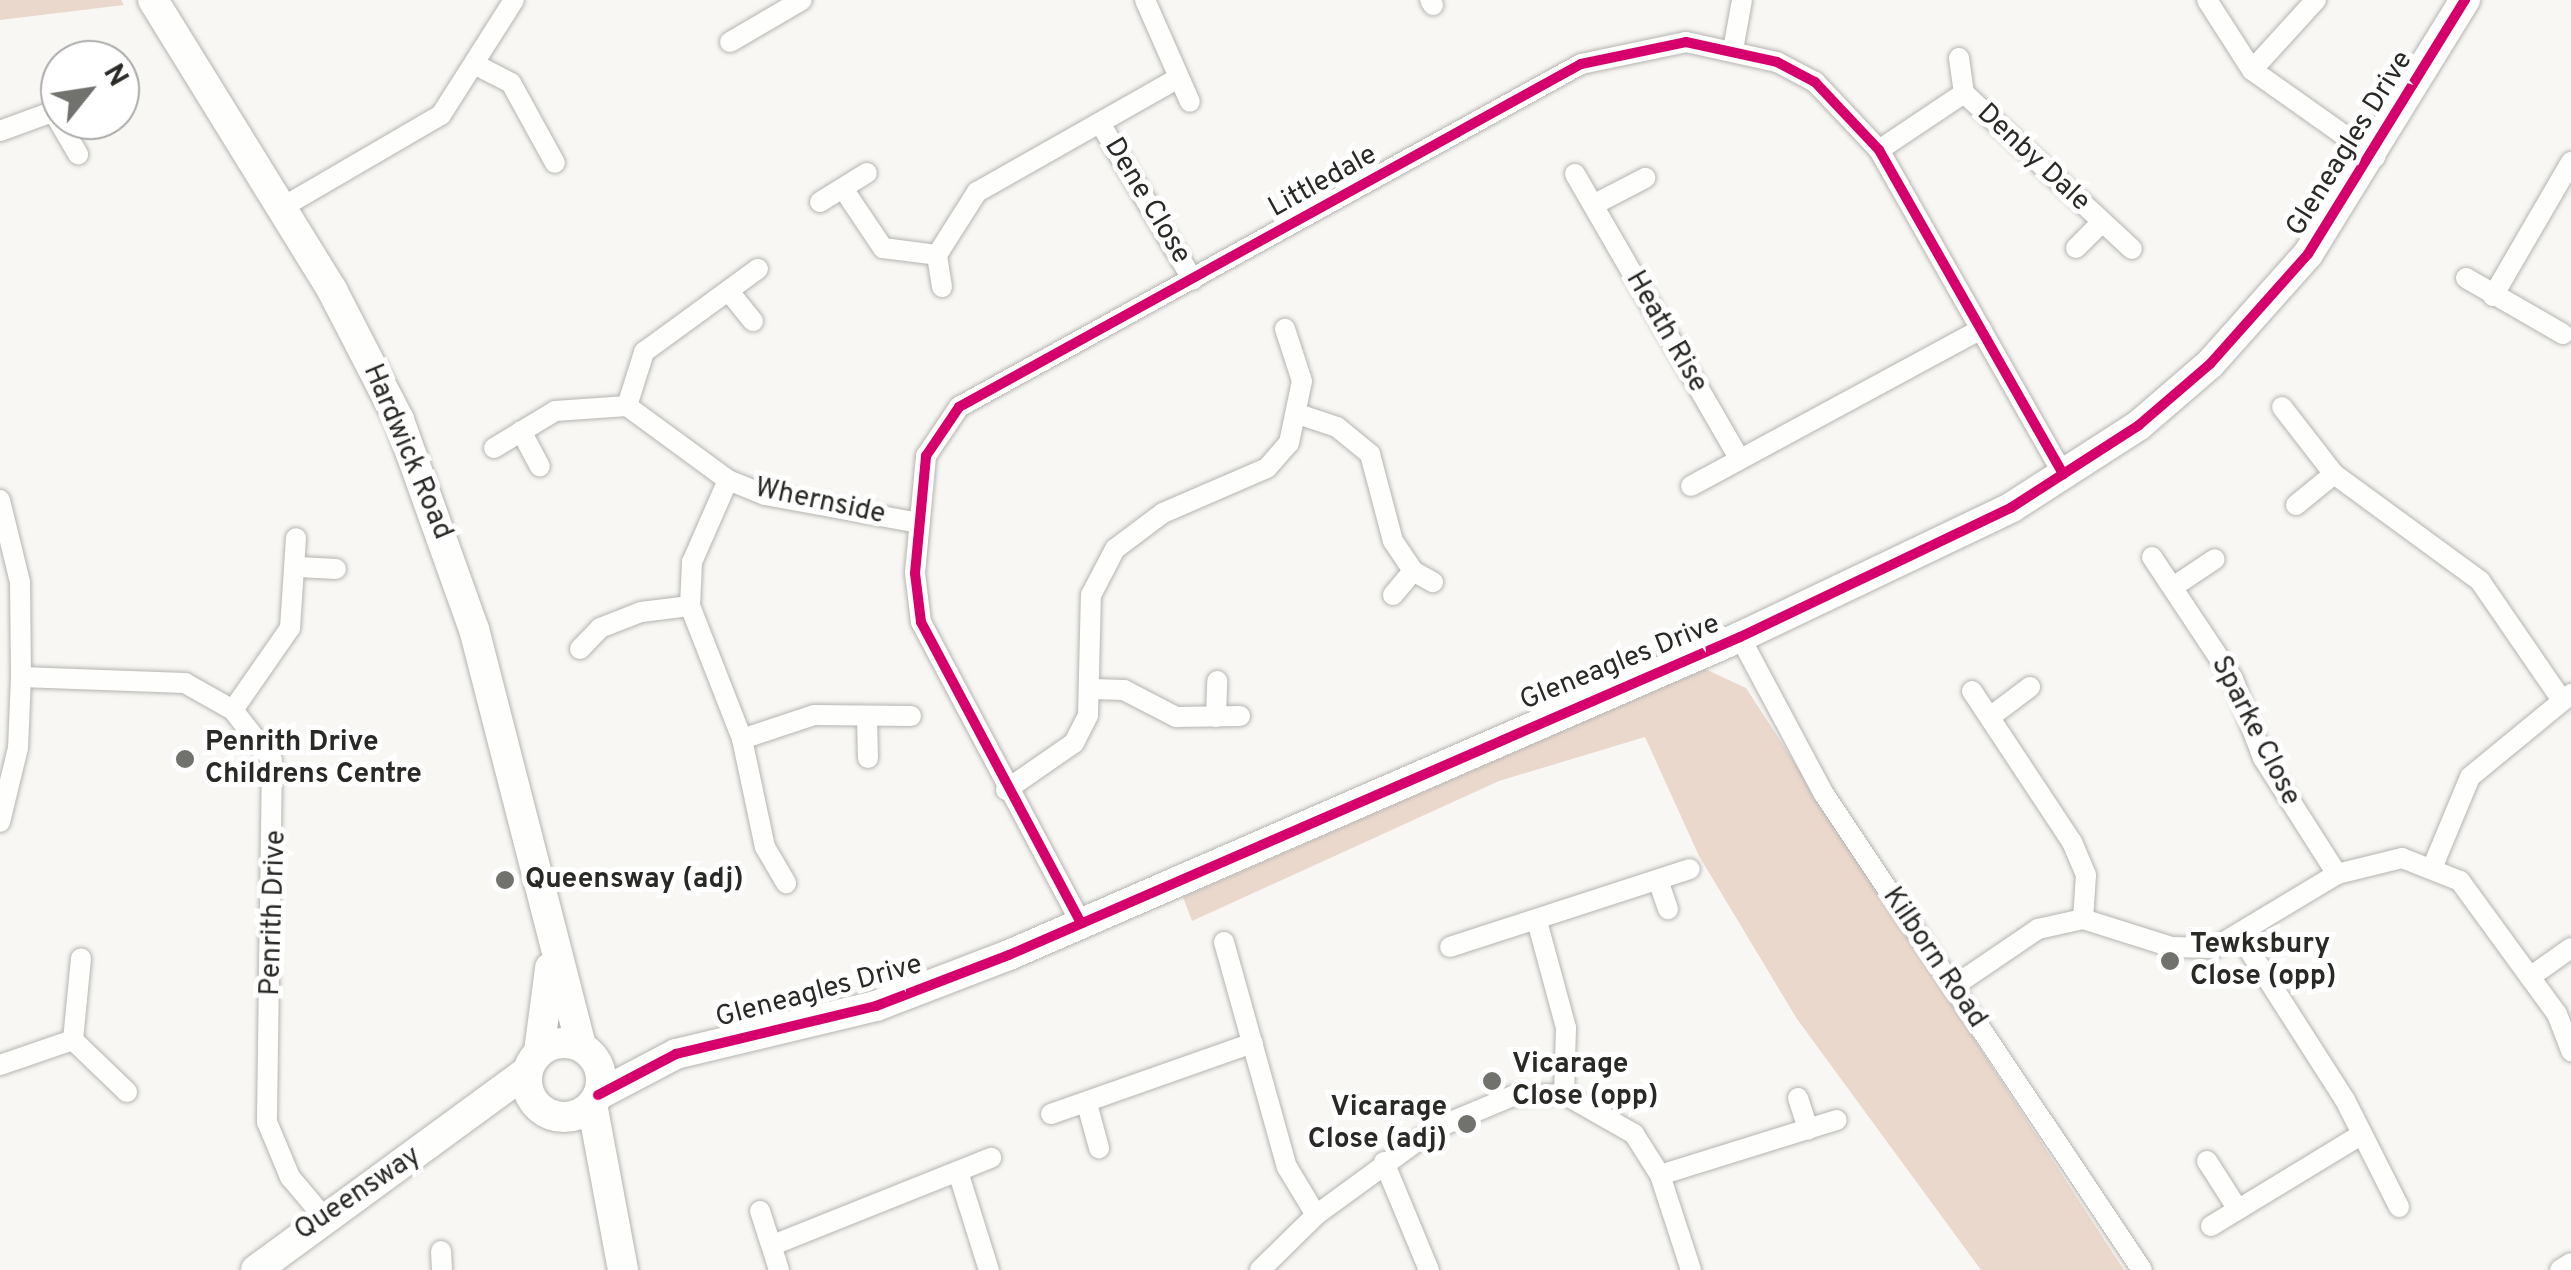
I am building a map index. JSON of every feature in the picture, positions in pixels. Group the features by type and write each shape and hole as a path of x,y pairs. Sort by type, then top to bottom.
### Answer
{"street":[{"name":"Hardwick Road","path":"153,0 281,208 399,420 438,515 552,950 586,1051 595,1099"},
{"path":"281,208 441,115 478,66 514,0"},
{"path":"730,42 802,0"},
{"path":"1145,0 1190,102"},
{"path":"1733,50 1742,0"},
{"path":"2207,0 2252,70 2376,157"},
{"path":"2252,70 2316,0"},
{"name":"Gleneagles Drive","path":"533,1062 586,1051 676,1054 876,1006 1081,922 1740,638 2063,474 2210,364 2312,249 2376,157 2465,0"},
{"name":"Littledale","path":"1081,922 1006,790 921,622 919,523 926,456 959,407 1581,64 1642,45 1733,50 1815,82 1878,150 2063,474"},
{"name":"Denby Dale","path":"1958,58 1964,94 2132,249"},
{"path":"478,66 511,82 555,164"},
{"name":"Dene Close","path":"937,254 977,192 1177,79"},
{"name":"Denby Dale","path":"1878,150 1964,94"},
{"path":"0,132 40,117"},
{"name":"Dene Close","path":"1100,123 1193,280"},
{"path":"71,140 78,154"},
{"path":"2493,296 2571,162"},
{"path":"820,202 867,174"},
{"name":"Heath Rise","path":"1575,174 1739,458"},
{"path":"1593,206 1645,178"},
{"path":"844,190 883,248 937,254 942,287"},
{"name":"Denby Dale","path":"2076,248 2102,222"},
{"path":"494,448 555,410 627,406 644,352 731,294 758,269"},
{"path":"2466,278 2562,334"},
{"path":"731,294 753,321"},
{"path":"1006,790 1074,743 1093,688 1091,595 1115,549 1163,513 1267,468 1298,414 1302,381 1286,329"},
{"path":"1691,486 1980,329"},
{"name":"Whernside","path":"627,406 728,480 919,523"},
{"path":"2282,407 2334,474 2480,581 2566,697 2470,777 2433,866"},
{"path":"1298,414 1336,427 1370,454 1393,541 1413,571 1433,582"},
{"path":"520,431 540,466"},
{"path":"2296,505 2334,474"},
{"path":"728,480 692,562 690,606 742,739 765,846 786,883"},
{"path":"0,500 20,582 21,678 18,748 0,822"},
{"path":"233,710 290,628 298,567 296,538"},
{"name":"Sparke Close","path":"2152,557 2233,679 2272,774 2338,874"},
{"path":"2173,587 2215,559"},
{"path":"298,567 336,569"},
{"path":"1393,596 1413,571"},
{"path":"580,650 600,628 641,612 690,606"},
{"name":"Kilborn Road","path":"1740,638 1824,794 2142,1270"},
{"name":"Penrith Drive","path":"21,678 186,683 233,710 257,734 279,788 267,1122 290,1177 322,1215"},
{"path":"1216,681 1216,717"},
{"path":"1990,718 2030,687"},
{"path":"1093,688 1124,690 1176,717 1240,716"},
{"path":"1972,691 2072,842 2086,875 2083,919"},
{"path":"742,739 814,715 910,716"},
{"path":"866,717 868,758"},
{"path":"1954,986 2038,929 2083,919 2172,948 2242,939 2338,874 2372,859 2433,866 2460,881 2530,977 2571,1051"},
{"path":"1450,947 1690,869"},
{"path":"1658,880 1668,909"},
{"path":"1536,921 1566,1028 1564,1094"},
{"path":"2242,939 2400,1206"},
{"path":"1224,942 1287,1167 1316,1215"},
{"path":"2530,977 2571,948"},
{"name":"Hardwick Road","path":"533,1062 552,950"},
{"path":"74,1040 81,958"},
{"path":"0,1064 74,1040"},
{"path":"74,1040 127,1092"},
{"path":"1051,1114 1087,1104 1187,1059 1253,1042"},
{"name":"Gleneagles Drive","path":"547,1112 595,1099 676,1054"},
{"path":"533,1062 547,1112 608,1200"},
{"name":"Queensway","path":"256,1270 322,1215 466,1125 533,1062"},
{"path":"1260,1270 1316,1215 1384,1162 1470,1112 1512,1096 1564,1094 1634,1134 1660,1175 1691,1270"},
{"path":"1798,1098 1808,1129"},
{"path":"595,1099 608,1200 624,1270"},
{"path":"1087,1104 1099,1148"},
{"name":"Queensway","path":"466,1125 547,1112"},
{"path":"1660,1175 1838,1120"},
{"path":"2211,1226 2359,1136"},
{"path":"774,1245 959,1175 990,1158"},
{"path":"2207,1160 2237,1208"},
{"path":"1384,1162 1429,1270"},
{"path":"959,1175 989,1270"},
{"path":"760,1211 779,1270"},
{"path":"2560,1270 2571,1263"}],"shaded area":[{"path":"0,0 121,0 124,5 0,20"},
{"path":"1705,669 1746,688 2124,1270 1981,1270 1797,1019 1699,856 1645,737 1499,781 1192,921 1183,897"}],"cycle path":[{"path":"598,1095 676,1054 876,1006 1009,955 1740,637 2012,507 2139,425 2210,364 2308,254 2465,0"},
{"path":"1081,923 921,622 915,573 926,456 959,407 1581,64 1686,42 1777,62 1815,82 1879,150 2063,474"}],"place":[{"name":"Penrith Drive Childrens Centre","path":"185,759"},
{"name":"Queensway (adj)","path":"505,880"},
{"name":"Tewksbury Close (opp)","path":"2170,961"},
{"name":"Vicarage Close (opp)","path":"1492,1081"},
{"name":"Vicarage Close (adj)","path":"1467,1124"}]}
